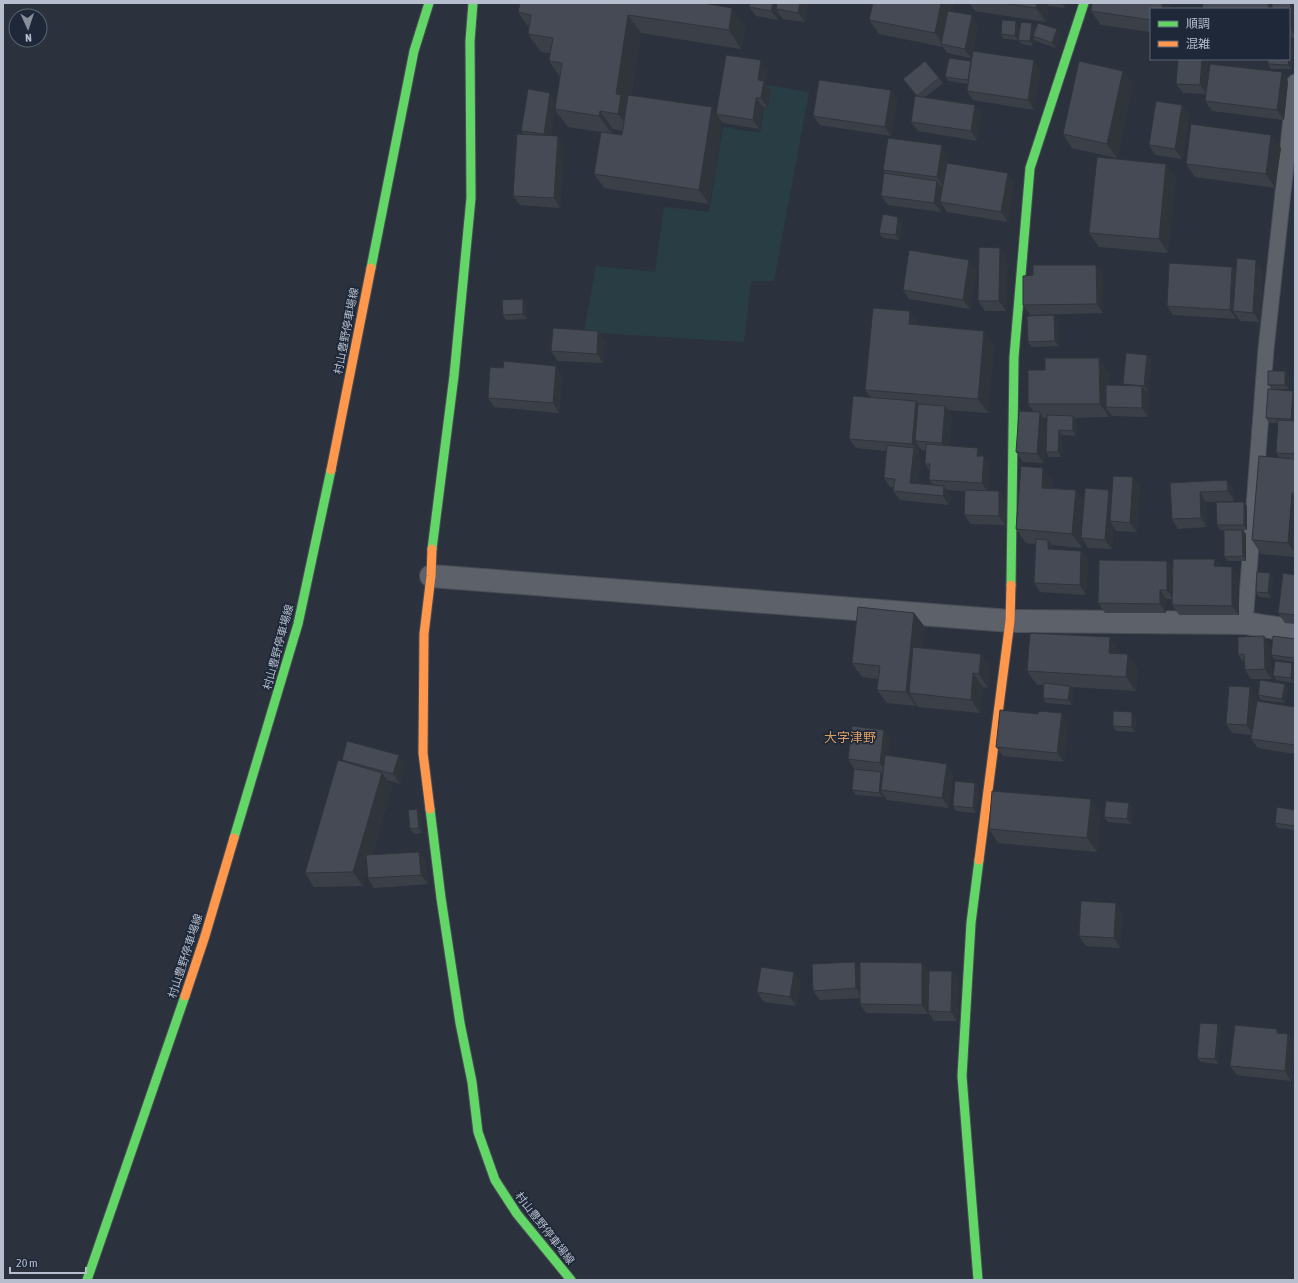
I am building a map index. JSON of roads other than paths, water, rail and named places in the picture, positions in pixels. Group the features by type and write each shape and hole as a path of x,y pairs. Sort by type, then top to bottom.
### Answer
{"main road":[{"name":"村山豊野停車場線","path":"87,1280 205,936 298,624 336,445 414,51 429,3"},
{"name":"村山豊野停車場線","path":"473,3 470,41 472,198 454,376 433,538 431,576 424,634 423,753 441,898 460,1023 472,1082 478,1132 498,1185 517,1214 571,1280"},
{"path":"978,1280 962,1076 971,922 1010,621 1014,357 1030,168 1084,3"}],"street":[{"path":"431,576 1010,621 1245,623 1295,631"}],"lane":[{"path":"1245,623 1266,349 1295,82"}],"district":[{"name":"大字津野","path":"850,737"}]}
